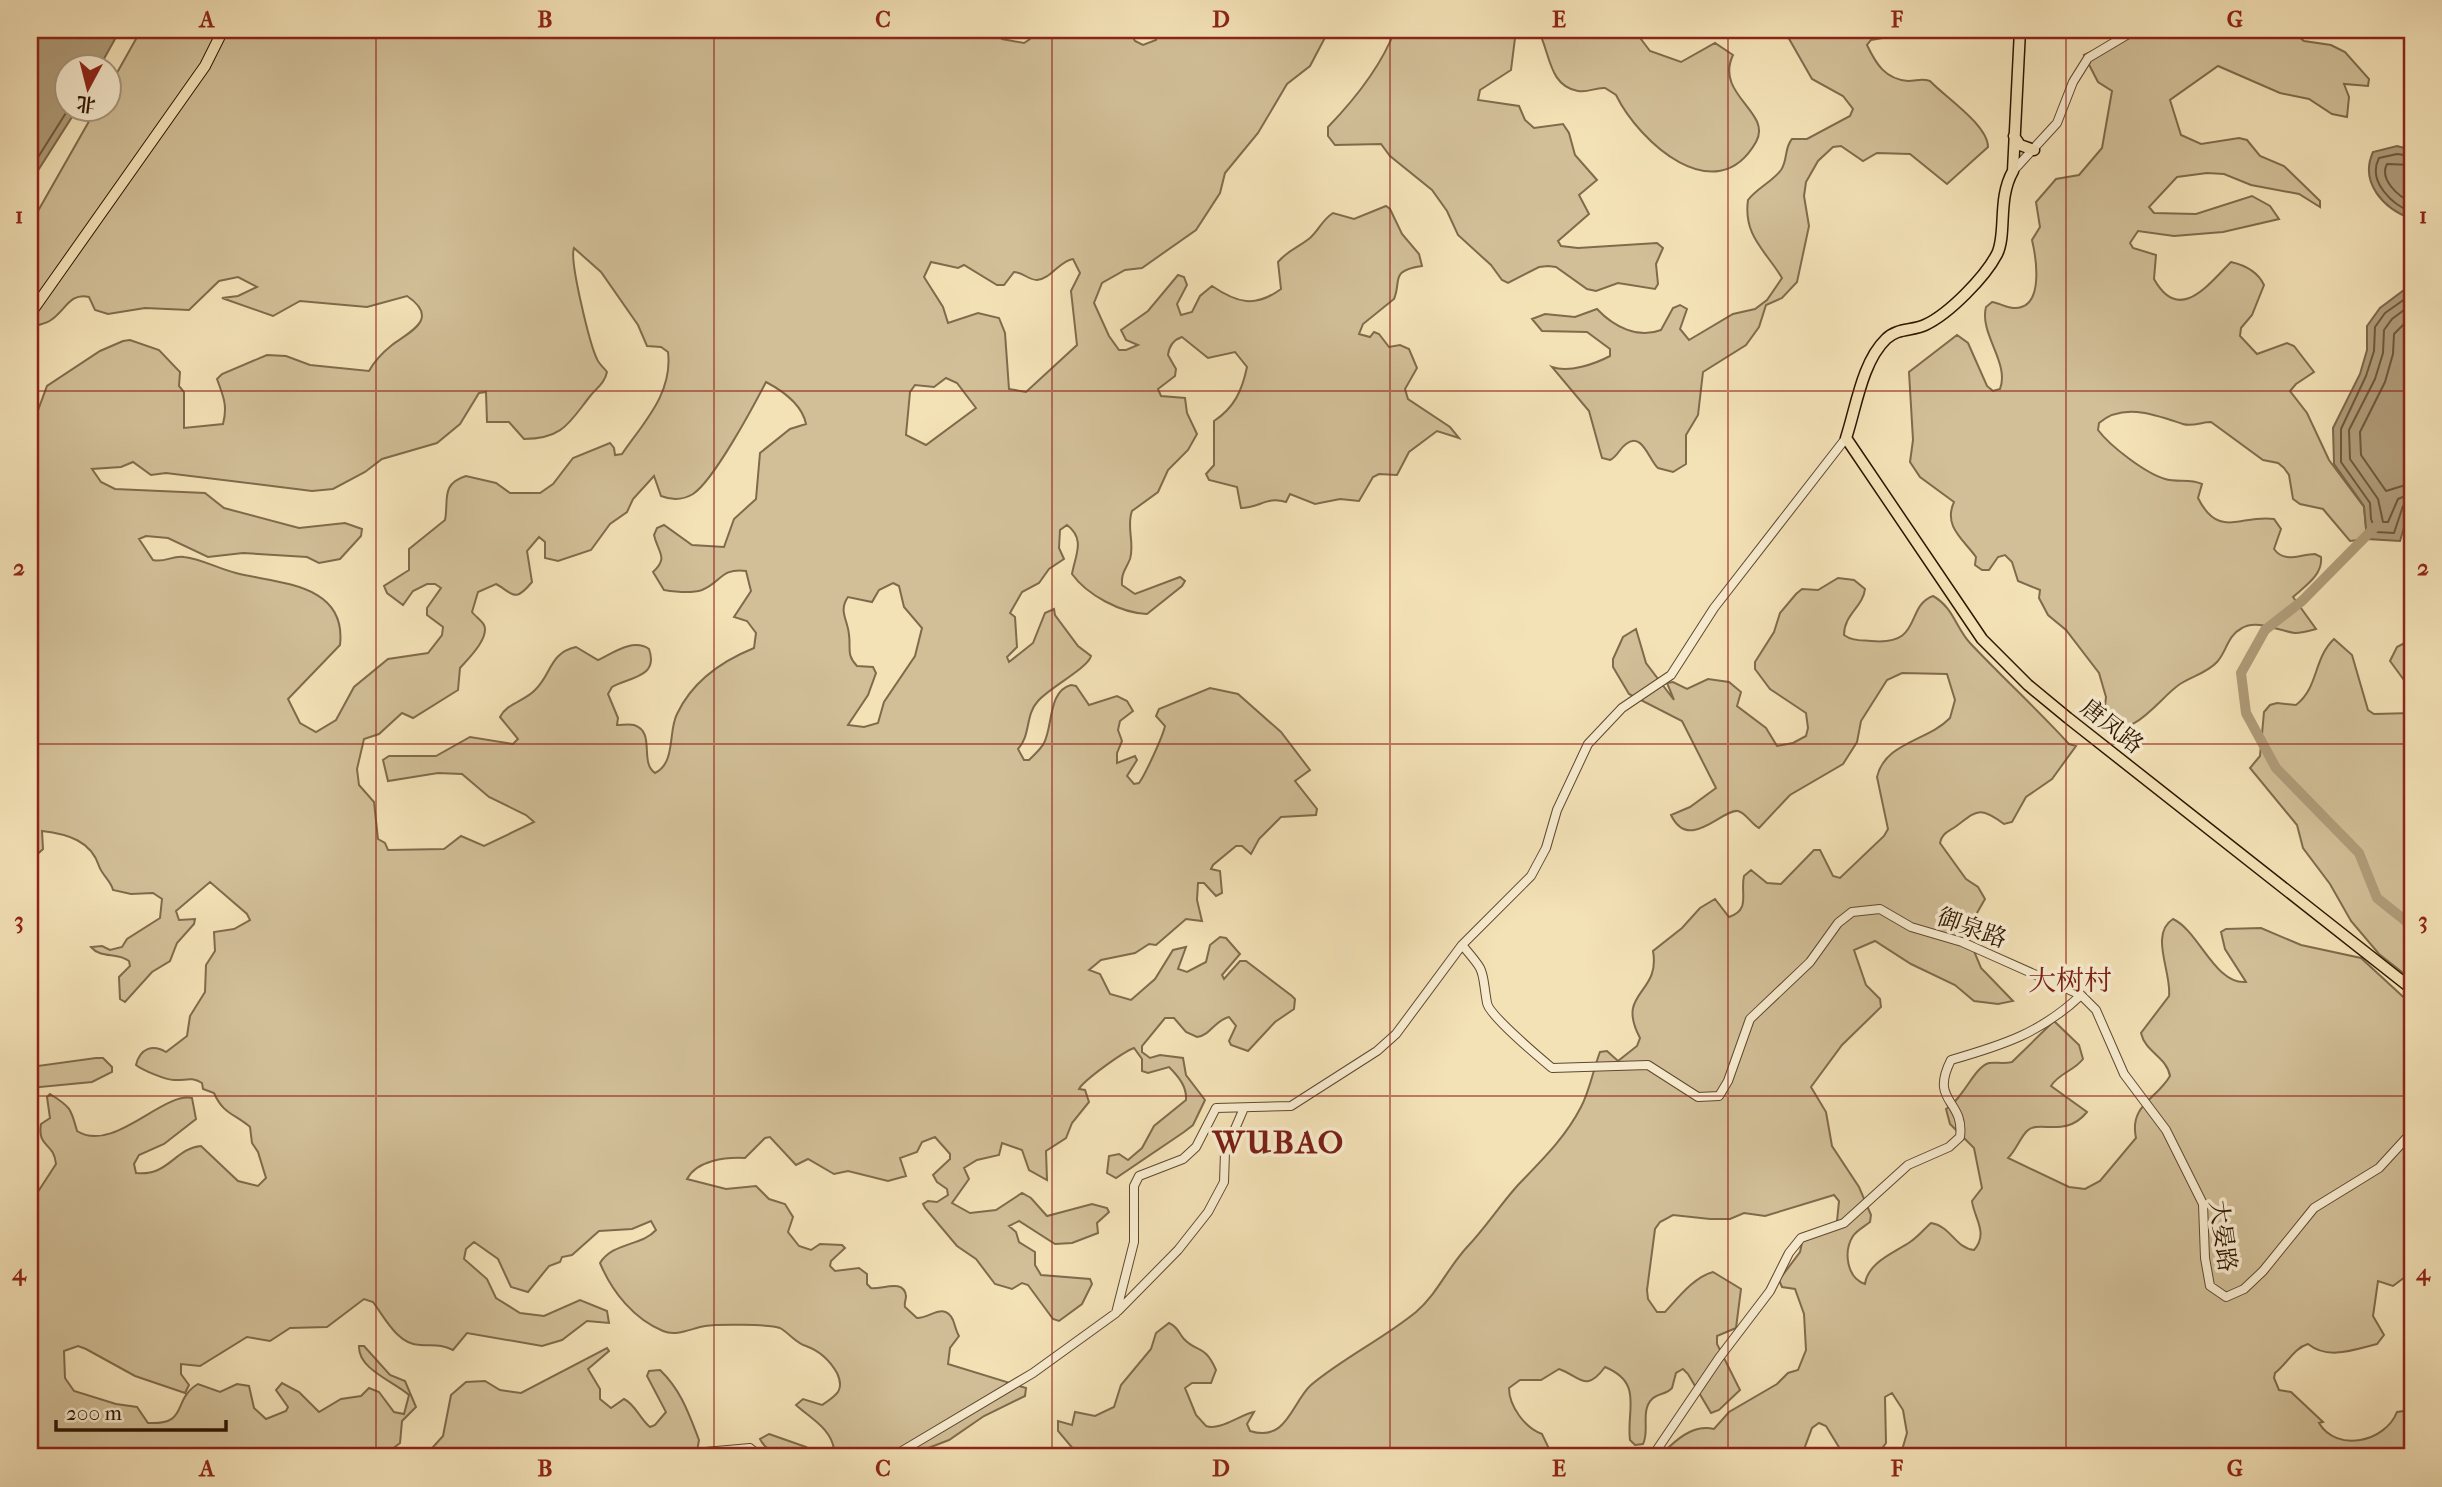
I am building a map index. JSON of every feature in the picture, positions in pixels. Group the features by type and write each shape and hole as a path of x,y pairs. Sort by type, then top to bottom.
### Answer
{"highway":[{"path":"1846,438 1873,357 1886,339 1899,330 1924,326 1955,306 1998,253 2004,187 2013,171 2020,30"},
{"path":"2014,136 2021,145 2034,150"},
{"name":"唐凤路","path":"1846,438 1982,639 2028,685 2412,989"}],"main road":[{"path":"30,314 205,65 223,30"}],"street":[{"path":"2013,171 2057,123 2073,82 2088,58 2135,30"},
{"path":"1116,1313 1134,1242 1134,1186 1139,1175 1183,1159 1196,1147 1216,1108 1232,1105 1244,1108 1291,1106 1377,1051 1396,1034 1462,945 1531,876 1546,848 1557,810 1588,744 1622,708 1671,675 1714,608 1846,438"},
{"name":"御泉路","path":"1462,945 1483,970 1486,1004 1525,1046 1552,1068 1648,1065 1698,1097 1719,1096 1728,1081 1750,1019 1810,962 1838,923 1852,912 1880,909 1912,927 1962,942 2081,995"},
{"path":"1652,1457 1719,1358 1770,1291 1789,1253 1801,1238 1844,1223 1908,1165 1949,1147 1960,1137 1962,1121 1943,1091 1944,1074 1951,1060 2011,1043 2057,1018 2081,995"},
{"name":"大晏路","path":"2081,995 2096,1010 2124,1074 2166,1130 2203,1204 2205,1258 2210,1286 2226,1297 2244,1289 2263,1271 2314,1208 2379,1168 2412,1132"},
{"path":"892,1457 1032,1373 1116,1313 1178,1250 1208,1212 1224,1182 1225,1152 1244,1108"},
{"path":"695,1457 705,1452 750,1448 761,1457"}],"shaded area":[{"path":"141,30 999,30 997,34 1002,39 1024,43 1030,39 1033,30 1129,30 1135,41 1143,45 1156,40 1158,30 1329,30 1310,66 1287,84 1258,133 1225,173 1220,193 1196,230 1142,268 1125,270 1102,283 1094,303 1109,336 1119,350 1126,350 1138,345 1126,340 1121,330 1148,311 1178,275 1184,277 1187,285 1177,304 1181,315 1192,312 1200,296 1212,286 1238,299 1263,299 1281,289 1278,262 1310,238 1329,216 1333,213 1354,219 1386,206 1402,234 1419,254 1422,266 1401,274 1394,299 1363,324 1359,334 1370,337 1374,332 1379,334 1389,347 1400,345 1409,349 1417,368 1405,389 1408,399 1450,427 1459,438 1437,431 1409,452 1397,475 1379,474 1373,477 1359,501 1340,499 1315,504 1290,494 1286,502 1273,500 1241,508 1237,487 1209,480 1206,474 1214,465 1214,421 1236,398 1247,367 1235,352 1208,358 1182,337 1179,338 1172,344 1168,355 1176,369 1175,376 1158,389 1161,396 1185,398 1187,413 1197,434 1188,450 1168,470 1158,492 1132,511 1132,547 1122,585 1135,594 1180,577 1185,581 1147,614 1105,602 1086,589 1072,574 1078,542 1073,530 1067,525 1060,530 1059,548 1064,559 1049,569 1039,583 1022,592 1010,613 1015,617 1017,647 1007,657 1009,662 1033,643 1045,613 1054,609 1055,615 1078,646 1091,656 1083,666 1043,696 1034,707 1025,738 1018,749 1024,760 1029,760 1043,745 1058,694 1071,685 1076,686 1089,705 1117,696 1127,701 1133,711 1120,721 1118,730 1122,741 1117,753 1117,763 1135,756 1137,760 1127,776 1134,784 1142,779 1164,731 1165,726 1156,716 1159,709 1210,688 1238,694 1281,732 1310,770 1295,781 1317,809 1316,815 1281,817 1259,839 1251,854 1242,846 1236,846 1213,865 1211,869 1220,871 1222,893 1216,896 1204,883 1198,883 1197,900 1202,921 1186,919 1156,945 1149,944 1135,953 1101,960 1089,970 1100,974 1110,994 1131,1000 1155,979 1173,950 1186,947 1178,969 1187,972 1206,962 1210,945 1220,937 1226,938 1240,954 1222,975 1224,979 1240,961 1246,961 1295,999 1294,1009 1275,1022 1248,1051 1231,1045 1229,1041 1236,1026 1229,1017 1197,1037 1186,1032 1174,1018 1165,1018 1142,1046 1142,1052 1150,1058 1160,1055 1183,1058 1186,1075 1205,1100 1193,1125 1116,1178 1107,1173 1109,1156 1119,1154 1128,1160 1142,1148 1154,1126 1186,1100 1182,1082 1169,1067 1148,1073 1142,1071 1142,1059 1134,1048 1104,1067 1079,1089 1085,1090 1089,1102 1072,1123 1066,1138 1046,1151 1047,1180 1029,1170 1022,1150 1002,1143 999,1155 977,1160 964,1168 969,1179 952,1203 970,1213 996,1210 1022,1193 1031,1198 1047,1216 1092,1204 1107,1208 1109,1212 1097,1223 1098,1233 1072,1243 1055,1244 1019,1221 1009,1226 1016,1232 1019,1242 1035,1252 1035,1265 1041,1275 1090,1279 1092,1284 1082,1304 1059,1321 1053,1319 1028,1285 1022,1283 1012,1289 995,1284 976,1259 957,1246 925,1208 923,1204 928,1201 937,1202 948,1195 947,1189 937,1182 933,1175 950,1159 950,1154 935,1137 922,1142 917,1152 900,1158 906,1176 888,1181 848,1171 834,1174 808,1159 796,1165 770,1137 765,1138 745,1158 721,1159 705,1164 687,1179 726,1189 756,1186 769,1199 785,1204 793,1217 788,1232 799,1246 811,1250 820,1244 842,1245 845,1248 831,1261 830,1266 835,1271 859,1268 867,1274 867,1284 871,1288 901,1287 906,1296 905,1307 917,1318 945,1312 953,1320 959,1336 950,1348 948,1364 1026,1388 1025,1396 984,1416 949,1440 905,1457 821,1457 834,1450 829,1436 796,1405 803,1399 822,1405 838,1392 840,1384 837,1373 824,1356 799,1343 780,1328 774,1327 720,1325 668,1333 652,1326 633,1312 618,1294 600,1263 612,1251 650,1235 656,1230 651,1221 632,1229 599,1231 572,1255 562,1257 560,1262 549,1266 528,1292 511,1287 498,1259 474,1242 466,1249 464,1259 487,1279 496,1298 520,1313 544,1316 580,1300 607,1311 609,1323 587,1321 562,1340 542,1346 467,1333 453,1350 441,1346 412,1344 393,1330 373,1302 364,1299 327,1327 290,1328 270,1341 247,1337 200,1366 181,1364 181,1374 189,1385 185,1393 135,1376 78,1346 64,1351 65,1378 74,1391 116,1404 137,1407 148,1423 170,1420 190,1390 198,1384 220,1392 237,1384 249,1386 254,1408 266,1419 286,1411 288,1407 276,1390 282,1383 299,1392 319,1412 341,1399 361,1396 369,1388 379,1392 394,1412 404,1414 409,1395 370,1368 360,1354 359,1346 364,1346 390,1375 405,1381 416,1407 402,1421 400,1443 382,1457 30,1457 30,1437 37,1427 30,1408 30,1204 56,1164 55,1157 40,1132 41,1124 50,1118 47,1097 50,1094 66,1106 77,1131 91,1136 106,1135 166,1104 192,1098 196,1119 164,1144 139,1155 134,1164 136,1173 156,1171 184,1152 201,1146 238,1181 258,1186 266,1178 258,1152 252,1143 250,1127 225,1110 214,1093 203,1089 202,1083 198,1081 166,1078 136,1065 144,1051 156,1048 166,1052 187,1036 190,1016 205,992 206,965 215,951 214,932 234,929 250,920 247,914 210,882 176,911 179,920 195,919 194,924 177,943 170,961 152,972 125,1002 120,999 119,977 130,966 129,961 99,953 91,947 102,946 110,950 122,947 127,939 160,918 162,899 153,893 131,894 113,890 90,850 77,840 61,834 42,831 43,849 30,861 30,846 35,839 30,832 30,432 47,386 100,351 123,341 130,340 159,350 180,372 179,386 184,392 184,428 223,424 225,406 217,379 222,374 267,355 286,356 310,365 369,371 382,354 413,330 422,318 417,304 407,296 367,307 300,301 273,316 222,298 238,296 257,287 238,277 219,281 189,310 145,308 108,314 95,310 89,297 82,296 72,300 51,320 30,329 30,225 89,122 122,122 122,64","holes":["574,248 601,272 638,325 647,346 661,347 668,352 666,381 655,406 622,454 615,455 610,443 573,458 553,484 540,493 510,493 496,483 466,476 452,484 447,494 445,520 409,549 409,570 384,586 387,593 403,605 413,591 427,584 435,584 441,588 427,608 427,615 443,627 442,635 428,653 388,659 354,687 336,720 316,732 300,723 288,699 340,645 339,625 333,609 322,598 290,584 236,573 191,558 153,560 139,539 146,536 168,538 208,557 243,553 307,557 319,563 340,559 361,536 362,529 345,523 299,528 224,508 205,493 115,489 101,482 92,469 121,467 133,462 151,475 166,473 312,491 333,489 365,472 382,459 437,443 460,424 479,393 486,392 487,422 509,422 524,439 557,432 565,427 603,382 607,372 598,361 590,337 577,285","1073,259 1080,273 1071,291 1077,345 1026,392 1009,389 1005,333 999,318 978,313 948,323 943,307 924,277 931,262 958,268 964,265 997,285 1004,285 1014,272 1031,279 1042,279","946,378 957,383 976,408 926,445 906,435 910,392 915,385 934,387","766,382 796,404 806,424 790,429 760,453 756,499 734,519 724,547 692,545 664,525 657,528 654,535 661,558 653,572 664,590 702,590 726,574 746,571 751,591 734,617 747,621 756,633 754,648 709,674 683,703 674,721 669,754 662,768 655,773 650,768 646,740 641,729 632,725 617,725 618,718 608,694 612,687 646,671 651,658 649,649 630,646 598,660 576,647 556,659 535,690 503,712 500,717 518,739 513,744 470,737 436,756 389,756 383,760 388,781 438,773 462,774 489,797 526,815 534,822 484,846 461,836 444,849 388,850 385,843 378,839 374,802 359,785 357,769 364,739 379,734 402,713 413,718 458,690 460,668 484,636 483,623 472,612 478,592 496,584 514,595 526,589 532,582 527,551 539,537 545,542 545,558 558,561 591,550 610,524 627,512 633,499 654,476 661,496 677,499 693,494 722,459","893,583 899,586 904,607 922,628 915,656 884,702 878,723 864,727 848,725 868,695 876,673 873,667 857,666 851,658 844,616 845,602 848,597 872,602 879,590"]},
{"path":"1395,30 1516,30 1511,70 1480,90 1478,100 1519,106 1525,120 1534,128 1563,124 1569,133 1575,155 1597,180 1579,195 1589,214 1558,241 1561,246 1578,248 1657,243 1663,248 1656,264 1658,284 1655,289 1618,283 1596,291 1587,289 1556,267 1548,266 1539,267 1508,283 1458,235 1447,211 1432,190 1390,156 1381,144 1335,145 1328,136 1328,127 1366,82"},
{"path":"1538,30 1634,30 1650,51 1681,62 1715,43 1733,55 1729,69 1731,81 1757,121 1759,131 1756,142 1739,162 1720,171 1700,170 1680,162 1660,149 1642,132 1616,95 1605,88 1578,91 1561,82 1551,67"},
{"path":"1784,30 1903,30 1888,37 1871,40 1867,45 1878,64 1887,74 1900,80 1930,81 1974,121 1988,147 1947,184 1910,154 1877,153 1863,161 1841,146 1833,147 1818,161 1806,182 1804,196 1809,226 1797,282 1782,298 1766,305 1759,327 1746,345 1703,372 1698,415 1686,435 1686,464 1673,472 1658,468 1645,448 1636,441 1626,444 1610,460 1602,458 1589,411 1552,367 1566,369 1590,365 1610,356 1610,349 1587,332 1542,331 1532,319 1545,314 1575,317 1597,309 1619,326 1644,333 1661,330 1673,308 1680,305 1687,309 1680,329 1689,340 1733,314 1755,309 1767,300 1782,278 1752,233 1747,213 1748,200 1781,170 1792,139 1807,139 1850,116 1853,109 1843,96 1812,79"},
{"path":"2124,30 2290,30 2304,41 2331,45 2345,52 2369,79 2368,86 2344,84 2349,97 2347,117 2332,114 2309,99 2280,93 2218,66 2170,100 2181,135 2201,144 2239,138 2247,140 2260,156 2284,166 2320,201 2320,207 2299,194 2251,185 2224,174 2177,177 2149,207 2154,213 2196,214 2252,196 2270,206 2279,219 2223,232 2174,236 2138,231 2130,243 2133,248 2156,255 2154,279 2173,299 2183,300 2203,290 2231,262 2258,276 2264,285 2252,315 2241,328 2240,336 2257,354 2287,343 2294,346 2314,372 2290,391 2307,413 2329,460 2364,507 2367,539 2350,541 2323,509 2300,504 2293,499 2289,475 2284,468 2278,463 2263,460 2211,422 2186,425 2151,414 2129,412 2118,413 2099,423 2098,430 2111,444 2148,471 2165,479 2202,484 2198,498 2214,518 2223,522 2274,519 2281,529 2274,549 2278,554 2293,557 2315,554 2321,557 2316,575 2293,597 2316,629 2295,633 2261,625 2242,628 2233,635 2213,666 2180,684 2135,723 2114,728 2103,725 2106,697 2099,673 2066,630 2048,615 2039,598 2040,590 2018,581 2012,562 2005,555 1998,557 1989,570 1982,570 1975,565 1976,557 1953,525 1951,511 1954,502 1920,477 1910,462 1913,440 1909,372 1957,335 1968,343 1987,386 1993,391 2000,389 2001,369 1987,328 1986,307 1992,302 2014,308 2024,306 2030,300 2036,281 2032,240 2040,227 2036,202 2056,179 2079,175 2102,148 2112,91 2098,82 2084,55 2106,45"},
{"path":"1838,578 1854,580 1865,589 1861,601 1847,621 1844,635 1871,641 1899,638 1906,632 1924,601 1933,596 1950,612 1970,643 2069,744 2076,746 2052,779 2026,797 2012,822 2004,824 1989,814 1978,812 1946,833 1940,843 1966,879 1978,887 1985,899 1970,925 1969,939 1981,968 2013,1001 1998,1004 1974,1001 1955,985 1911,964 1875,941 1854,950 1866,985 1880,999 1881,1007 1842,1045 1811,1087 1826,1112 1832,1146 1859,1187 1871,1215 1870,1222 1853,1236 1848,1249 1848,1264 1854,1276 1865,1284 1867,1276 1876,1264 1913,1240 1931,1223 1943,1228 1962,1245 1974,1250 1980,1232 1972,1201 1982,1188 1974,1148 1950,1124 1946,1109 1958,1098 1978,1070 1989,1063 2012,1062 2054,1021 2079,1045 2083,1059 2051,1086 2087,1112 2070,1125 2032,1128 2008,1158 2069,1187 2085,1189 2100,1181 2136,1138 2136,1118 2140,1110 2170,1076 2165,1064 2143,1040 2141,1033 2169,996 2162,944 2166,926 2173,919 2191,934 2216,967 2235,981 2246,982 2225,949 2221,932 2226,929 2261,928 2301,945 2361,958 2412,1005 2412,1278 2405,1277 2393,1286 2378,1281 2373,1316 2384,1335 2377,1344 2332,1353 2308,1344 2275,1373 2274,1378 2279,1390 2291,1392 2323,1422 2319,1423 2327,1432 2348,1441 2372,1437 2391,1422 2397,1412 2412,1410 2412,1457 1900,1457 1907,1433 1903,1410 1892,1393 1885,1397 1886,1443 1876,1457 1845,1457 1826,1426 1819,1423 1812,1428 1803,1452 1797,1455 1674,1457 1669,1447 1679,1439 1701,1428 1714,1429 1729,1412 1777,1384 1788,1373 1798,1370 1806,1350 1804,1314 1795,1289 1782,1287 1779,1280 1800,1252 1803,1238 1832,1227 1837,1221 1839,1201 1834,1195 1765,1216 1744,1213 1730,1219 1710,1219 1673,1215 1660,1222 1655,1229 1647,1290 1648,1299 1657,1312 1665,1312 1693,1283 1713,1272 1741,1289 1736,1328 1717,1336 1717,1344 1740,1390 1719,1410 1711,1413 1683,1369 1676,1373 1672,1388 1654,1397 1648,1404 1643,1444 1635,1445 1630,1440 1629,1389 1625,1381 1605,1367 1592,1380 1582,1381 1559,1369 1541,1380 1520,1380 1509,1388 1519,1416 1542,1434 1553,1457 1076,1457 1075,1451 1058,1431 1058,1421 1072,1425 1075,1412 1095,1416 1114,1407 1121,1385 1151,1349 1156,1333 1169,1323 1184,1339 1208,1356 1216,1370 1211,1383 1192,1383 1185,1388 1196,1415 1206,1426 1217,1426 1254,1412 1247,1424 1250,1431 1262,1433 1281,1426 1311,1385 1403,1322 1431,1297 1461,1254 1568,1129 1584,1100 1600,1052 1607,1051 1618,1061 1637,1046 1640,1038 1633,1011 1635,1001 1651,977 1653,951 1682,928 1700,908 1715,899 1729,917 1736,914 1742,905 1744,876 1751,870 1767,883 1781,884 1814,850 1820,850 1833,876 1840,878 1884,836 1888,829 1877,777 1889,756 1950,718 1955,700 1947,674 1902,673 1887,680 1861,721 1857,742 1843,764 1790,795 1759,828 1738,811 1696,830 1687,830 1678,826 1671,815 1690,807 1716,788 1682,721 1629,694 1613,667 1613,659 1623,637 1636,629 1646,663 1674,700 1667,683 1673,682 1687,689 1708,679 1729,682 1741,692 1737,706 1766,728 1777,746 1793,743 1806,736 1806,713 1770,689 1755,669 1755,662 1774,632 1780,613 1796,594 1802,589 1818,590"},
{"path":"2334,639 2352,655 2368,710 2374,714 2412,713 2412,980 2379,954 2351,921 2330,884 2303,848 2297,825 2250,768 2260,756 2264,712 2270,705 2296,705 2303,698 2313,681 2322,655"},
{"path":"2412,639 2412,691 2390,661 2397,647"},
{"path":"103,1058 112,1067 112,1072 92,1082 30,1088 30,1067"},
{"path":"607,1348 609,1351 588,1369 600,1389 600,1399 611,1408 624,1399 650,1427 655,1425 666,1412 647,1376 649,1371 660,1370 679,1394 692,1421 699,1440 696,1457 424,1457 443,1436 451,1395 466,1382 485,1381 500,1390 521,1393"},
{"path":"769,1434 806,1447 819,1457 786,1456 771,1451 760,1439"}],"water":[{"path":"30,30 120,30 108,52 52,52 52,122 69,122 30,183"},
{"path":"2397,146 2412,150 2412,219 2384,202 2369,174 2373,152"},
{"path":"2412,284 2412,500 2400,541 2367,539 2364,506 2334,464 2333,428 2360,374 2367,350 2367,326 2380,308"}],"waterway":[{"path":"2375,527 2302,601 2265,630 2241,673 2246,713 2276,768 2359,853 2377,898 2412,926"}],"district":[{"name":"大树村","path":"2070,980"},
{"name":"WUBAO","path":"1279,1142"}]}
